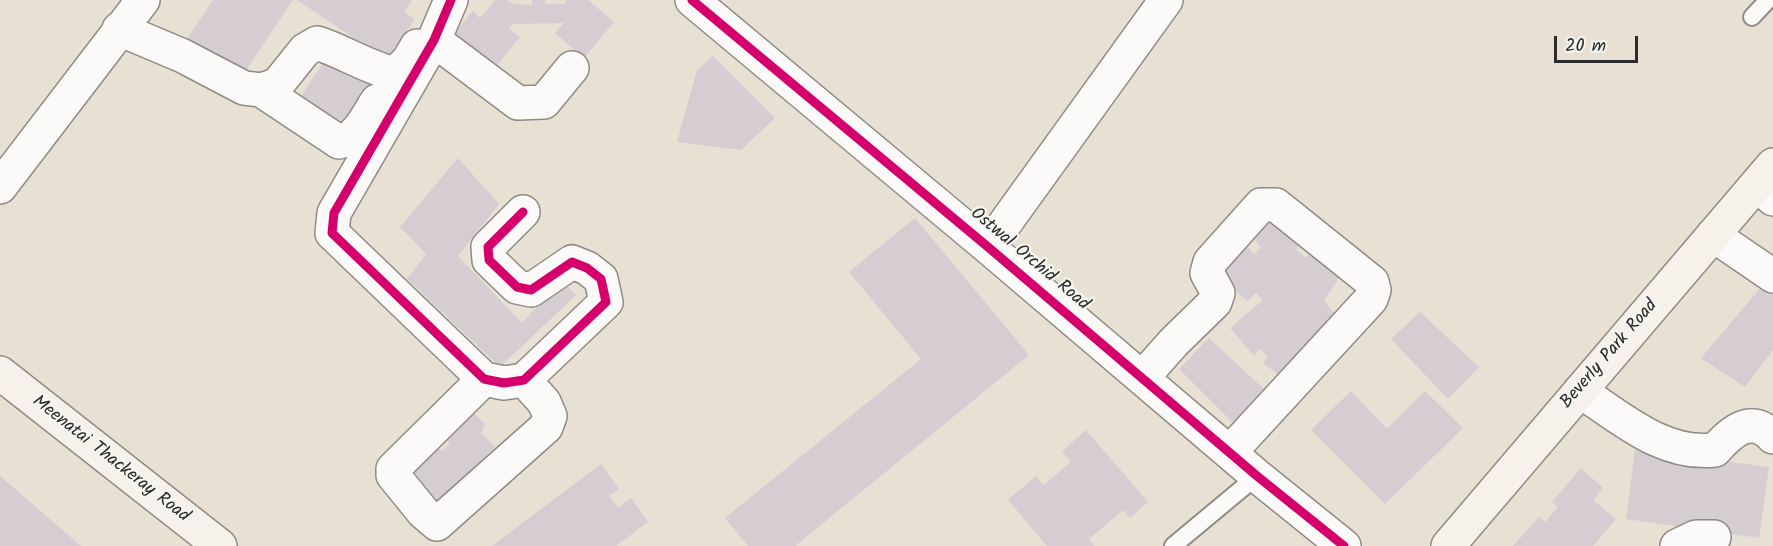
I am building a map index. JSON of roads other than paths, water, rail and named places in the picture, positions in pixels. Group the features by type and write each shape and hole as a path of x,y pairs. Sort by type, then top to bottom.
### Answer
{"main road":[{"name":"Beverly Park Road","path":"1448,546 1713,235 1768,182"},
{"name":"Meenatai Thackeray Road","path":"0,373 220,546"}],"street":[{"path":"6,167 142,0"},
{"path":"261,90 339,142 347,140 355,133 395,74 408,61 438,10 441,0"},
{"path":"451,0 434,40 334,213 332,233 484,379 504,383 524,380 606,302 601,279 587,268 572,262 531,290 517,286 489,260 488,247 523,212"},
{"name":"Ostwal Orchid Road","path":"692,0 988,247 1257,476 1344,546"},
{"path":"988,247 1166,0"},
{"path":"119,29 183,56 244,88 261,90 277,86 305,50 317,43 374,69 395,74"},
{"path":"434,40 518,103 544,102 572,68"},
{"path":"1142,378 1174,342 1215,302 1218,293 1207,273 1210,262 1261,205 1276,205 1372,282 1374,290 1371,299 1230,452"},
{"path":"1713,235 1773,276"},
{"path":"484,379 393,469 393,475 423,512 437,524 546,427 550,416 544,402 524,380"},
{"path":"1580,391 1645,435 1663,443 1700,452 1715,450 1732,433 1750,425 1764,428 1773,437"},
{"path":"1677,546 1696,537 1714,537"}],"lane":[{"path":"1752,17 1768,0"},
{"path":"1173,546 1257,476"}]}
